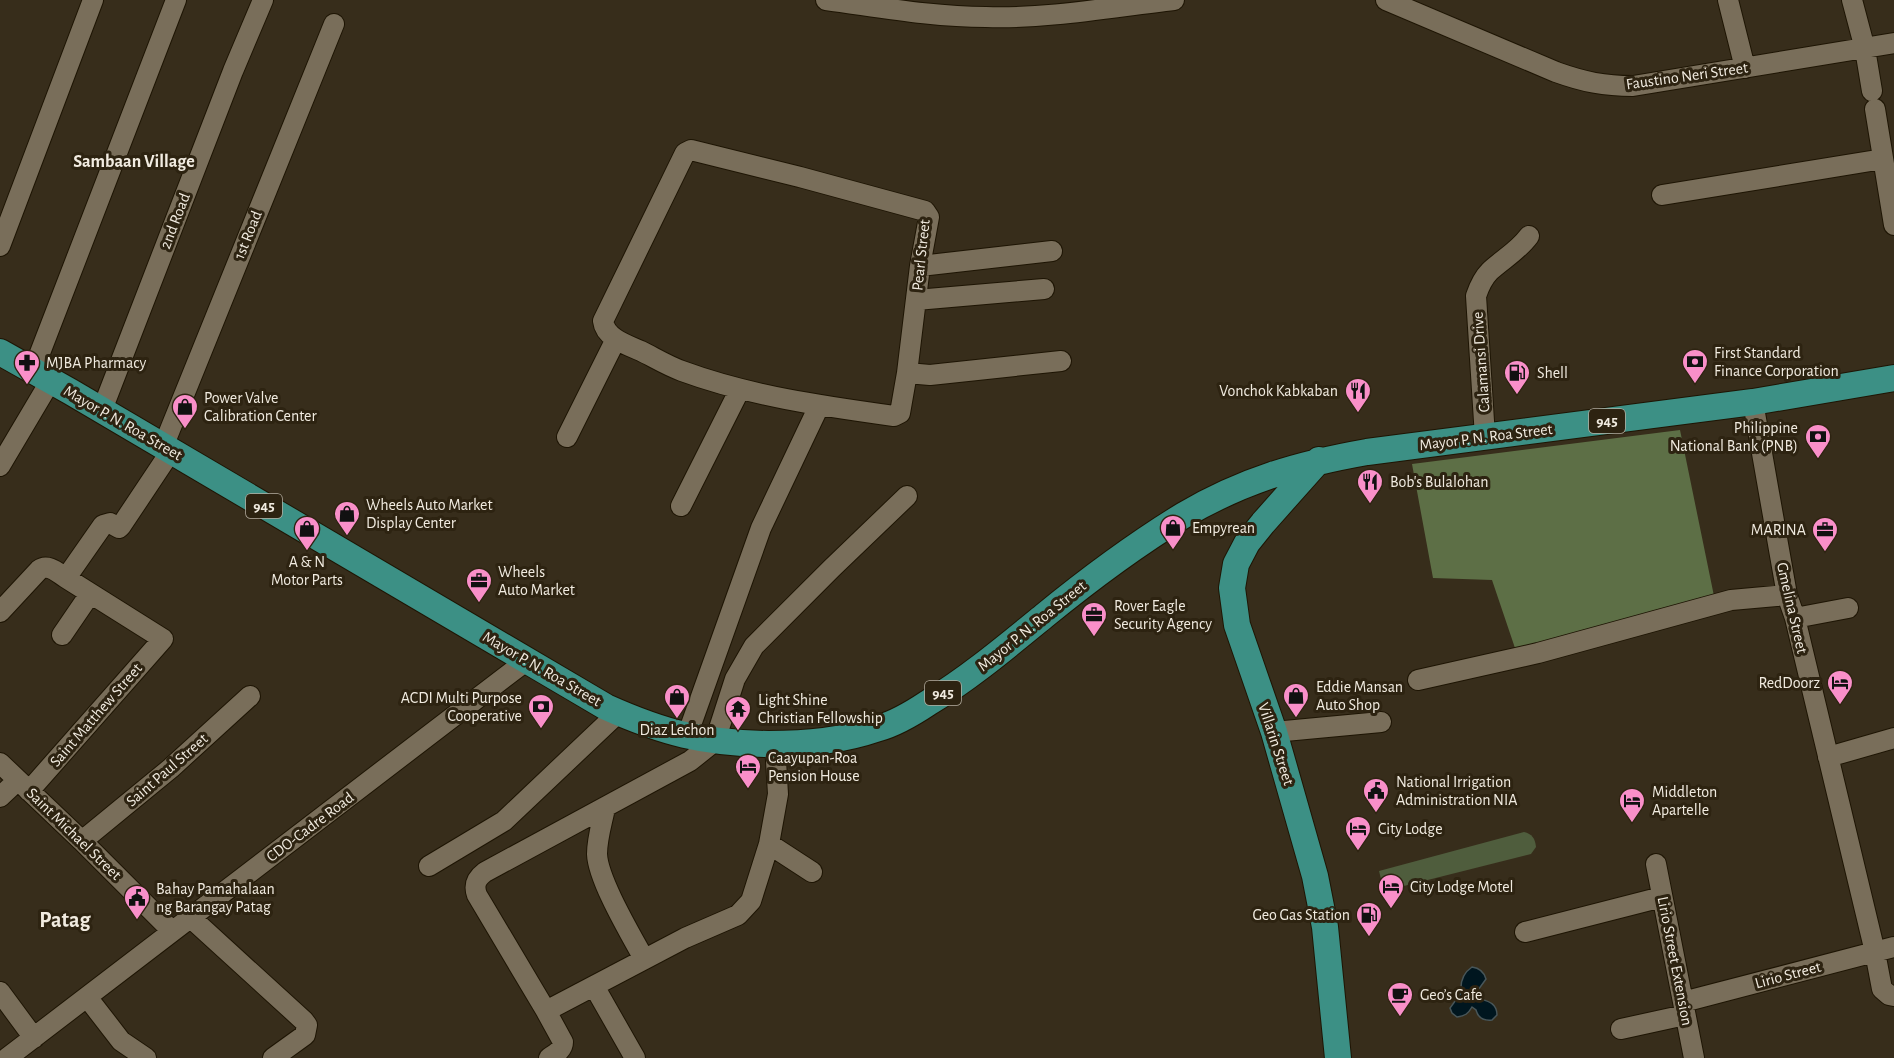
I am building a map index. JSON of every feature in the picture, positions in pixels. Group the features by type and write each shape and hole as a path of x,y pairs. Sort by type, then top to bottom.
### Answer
{"main road":[{"name":"Mayor P. N. Roa Street","path":"0,352 526,661 618,712 653,727 687,736 715,741 775,744 806,744 842,739 881,728 909,715 972,673 1096,575 1185,515 1251,481 1284,470 1319,460 1402,447 1753,402 1894,378"},
{"name":"Villarin Street","path":"1319,460 1247,543 1236,564 1232,588 1237,625 1274,732 1315,876 1325,927 1338,1058"}],"street":[{"path":"0,246 93,0"},
{"path":"0,466 42,375 176,0"},
{"name":"2nd Road","path":"102,410 233,71 263,0"},
{"path":"835,1 986,18 1038,16 1174,0"},
{"name":"Faustino Neri Street","path":"1386,0 1556,72 1594,83 1633,86 1894,43"},
{"path":"1728,0 1745,68"},
{"path":"1852,0 1865,49 1894,225"},
{"name":"1st Road","path":"66,578 103,525 110,523 119,528 121,526 167,449 334,24"},
{"name":"Pearl Street","path":"691,150 925,211 928,217 916,300 900,413 894,416 819,406 740,389 681,370 616,339 605,329 603,321 685,153 691,150"},
{"path":"1662,195 1883,159"},
{"name":"Calamansi Drive","path":"1485,437 1476,297 1489,272 1522,246 1529,236"},
{"path":"920,266 1052,251"},
{"path":"916,300 1044,289"},
{"path":"567,437 616,339"},
{"path":"907,373 930,375 1061,360"},
{"path":"681,506 740,389"},
{"name":"Gmelina Street","path":"1753,402 1787,595 1795,618 1828,757 1884,950 1882,989 1894,996"},
{"path":"687,736 761,528 819,406"},
{"path":"549,1058 558,1052 563,1042 477,895 475,885 477,880 485,872 690,761 715,741 735,679 754,646 907,496"},
{"path":"0,612 43,567 48,567 90,594 62,635"},
{"name":"Saint Matthew Street","path":"0,797 23,785 163,639 90,594"},
{"path":"1418,680 1538,653 1731,600 1787,595"},
{"path":"1795,618 1848,608"},
{"name":"CDO-Cadre Road","path":"7,1058 526,661"},
{"name":"Saint Paul Street","path":"82,842 171,768 250,696"},
{"path":"429,866 504,821 618,712"},
{"path":"1274,732 1381,722"},
{"path":"1828,757 1894,738"},
{"path":"546,1011 644,959 738,915 751,902 769,844 778,794 775,744"},
{"name":"Saint Michael Street","path":"0,764 172,931"},
{"path":"605,808 597,854 599,865 619,912 644,959"},
{"path":"769,844 813,872"},
{"name":"Lirio Street Extension","path":"1656,864 1694,1058"},
{"path":"1525,932 1662,897"},
{"path":"190,917 307,1025 305,1035 273,1058"},
{"path":"685,939 689,918"},
{"name":"Lirio Street","path":"1621,1029 1884,950"},
{"path":"594,986 635,1058"},
{"path":"0,992 34,1038"},
{"path":"87,997 121,1041 146,1058"}],"green space":[{"path":"1680,430 1714,596 1516,651 1492,580 1433,578 1412,464"},
{"path":"1524,832 1531,835 1535,841 1536,847 1531,854 1384,891 1379,871"}],"water":[{"path":"1472,967 1483,972 1486,979 1475,997 1493,1004 1497,1015 1492,1020 1481,1018 1472,1007 1466,1014 1457,1017 1450,1008 1461,993 1464,975"}],"place":[{"name":"First Standard Finance Corporation","path":"1695,385"},
{"name":"MJBA Pharmacy","path":"27,386"},
{"name":"Shell","path":"1517,396"},
{"name":"Vonchok Kabkaban","path":"1358,414"},
{"name":"Power Valve Calibration Center","path":"185,430"},
{"name":"Philippine National Bank (PNB)","path":"1818,460"},
{"name":"Bob's Bulalohan","path":"1370,505"},
{"name":"Wheels Auto Market Display Center","path":"347,537"},
{"name":"Empyrean","path":"1173,551"},
{"name":"A & N Motor Parts","path":"307,552"},
{"name":"MARINA","path":"1825,553"},
{"name":"Wheels Auto Market","path":"479,604"},
{"name":"Rover Eagle Security Agency","path":"1094,638"},
{"name":"RedDoorz","path":"1840,706"},
{"name":"Eddie Mansan Auto Shop","path":"1296,719"},
{"name":"Diaz Lechon","path":"677,720"},
{"name":"ACDI Multi Purpose Cooperative","path":"541,730"},
{"name":"Light Shine Christian Fellowship","path":"738,732"},
{"name":"Caayupan-Roa Pension House","path":"748,790"},
{"name":"National Irrigation Administration NIA","path":"1376,814"},
{"name":"Middleton Apartelle","path":"1632,824"},
{"name":"City Lodge","path":"1358,852"},
{"name":"City Lodge Motel","path":"1391,910"},
{"name":"Bahay Pamahalaan ng Barangay Patag","path":"137,921"},
{"name":"Geo Gas Station","path":"1369,938"},
{"name":"Geo’s Cafe","path":"1400,1018"}],"district":[{"name":"Sambaan Village","path":"134,162"},
{"name":"Patag","path":"65,920"}]}
